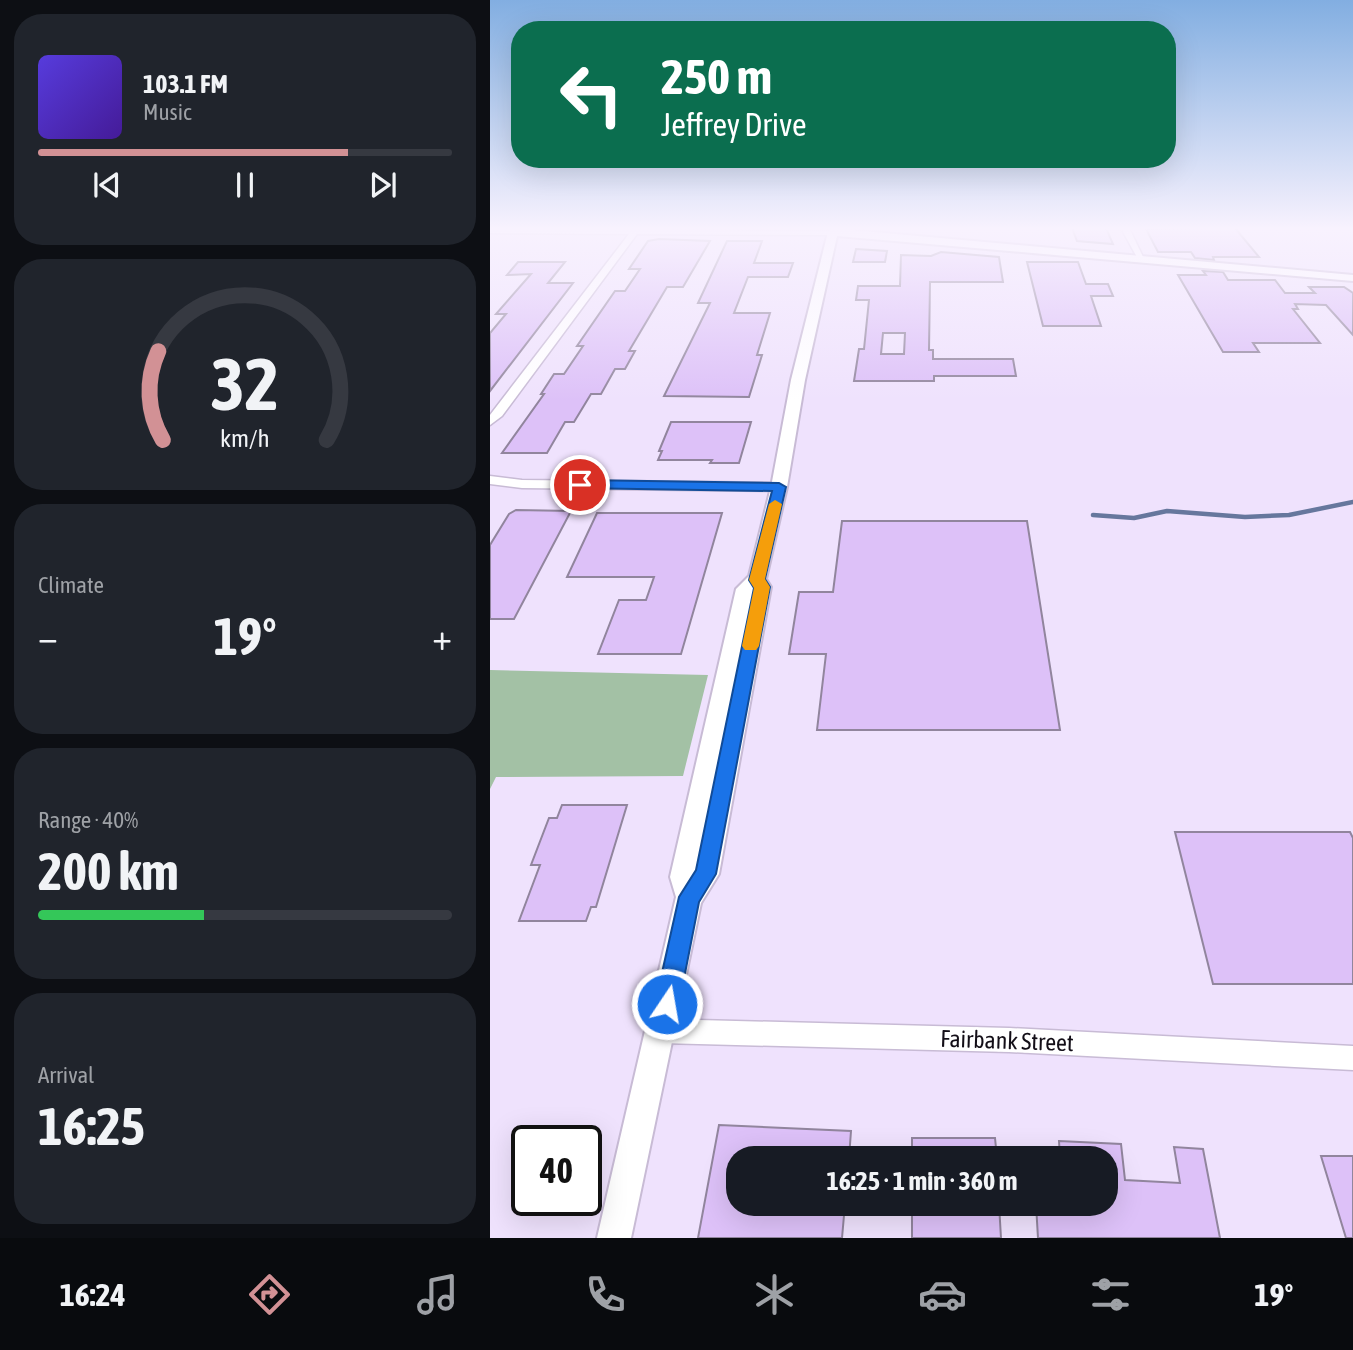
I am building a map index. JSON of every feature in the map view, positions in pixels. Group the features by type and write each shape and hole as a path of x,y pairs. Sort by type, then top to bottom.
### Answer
{"street":[{"path":"490,421 595,286"},
{"path":"614,1238 689,897 706,874 762,587 757,580 820,286"},
{"path":"490,480 522,484 779,487"},
{"name":"Fairbank Street","path":"661,1031 1009,1040 1353,1058"}],"green space":[{"path":"490,670 708,675 683,776 496,777 490,789"}],"building":[{"path":"521,286 571,286 490,391 490,333 506,314 496,314"},
{"path":"629,286 684,286 667,287 629,351 635,351 625,369 615,369 601,394 591,394 574,422 565,422 547,453 502,453 544,394 541,394 554,374 564,374 583,346 577,346 615,291 625,291"},
{"path":"706,286 745,286 734,313 770,313 757,355 762,355 749,397 664,396 710,303 698,303"},
{"path":"858,286 930,286 929,350 933,350 933,359 1013,359 1016,376 934,376 934,381 854,381 859,349 864,349 869,300 856,300","holes":["883,333 905,333 904,354 881,354"]},
{"path":"1033,286 1109,286 1113,296 1091,296 1101,326 1043,326"},
{"path":"1184,286 1279,286 1285,293 1315,293 1309,287 1344,287 1353,293 1353,335 1326,305 1295,304 1298,309 1293,309 1320,343 1253,343 1259,352 1223,352"},
{"path":"671,422 751,422 739,463 710,463 712,460 658,460"},
{"path":"516,510 571,511 514,619 490,619 490,545 509,514"},
{"path":"597,513 722,513 681,654 598,654 619,600 646,600 654,577 567,577"},
{"path":"842,521 1027,521 1060,730 817,730 826,654 789,654 799,592 833,592"},
{"path":"562,805 627,805 596,907 591,907 586,921 519,921 540,865 531,865 549,818 557,818"},
{"path":"1175,832 1350,832 1353,838 1353,984 1213,984"},
{"path":"719,1125 851,1131 850,1146 726,1146 726,1216 844,1216 842,1238 698,1238"},
{"path":"912,1138 995,1138 996,1146 912,1146"},
{"path":"1059,1141 1121,1144 1125,1180 1180,1183 1174,1147 1203,1149 1220,1238 1038,1238 1037,1216 1118,1216 1118,1146 1059,1146"},
{"path":"1321,1156 1353,1156 1353,1238 1346,1238"},
{"path":"912,1216 1000,1216 1001,1238 912,1238"}],"waterway":[{"path":"1093,515 1134,518 1167,511 1245,517 1289,515 1353,502"}],"slow traffic":[{"path":"751,646 762,587 757,580 775,504"}],"route":[{"path":"580,485 779,487 757,580 762,587 706,874 689,897 667,1004"}]}
